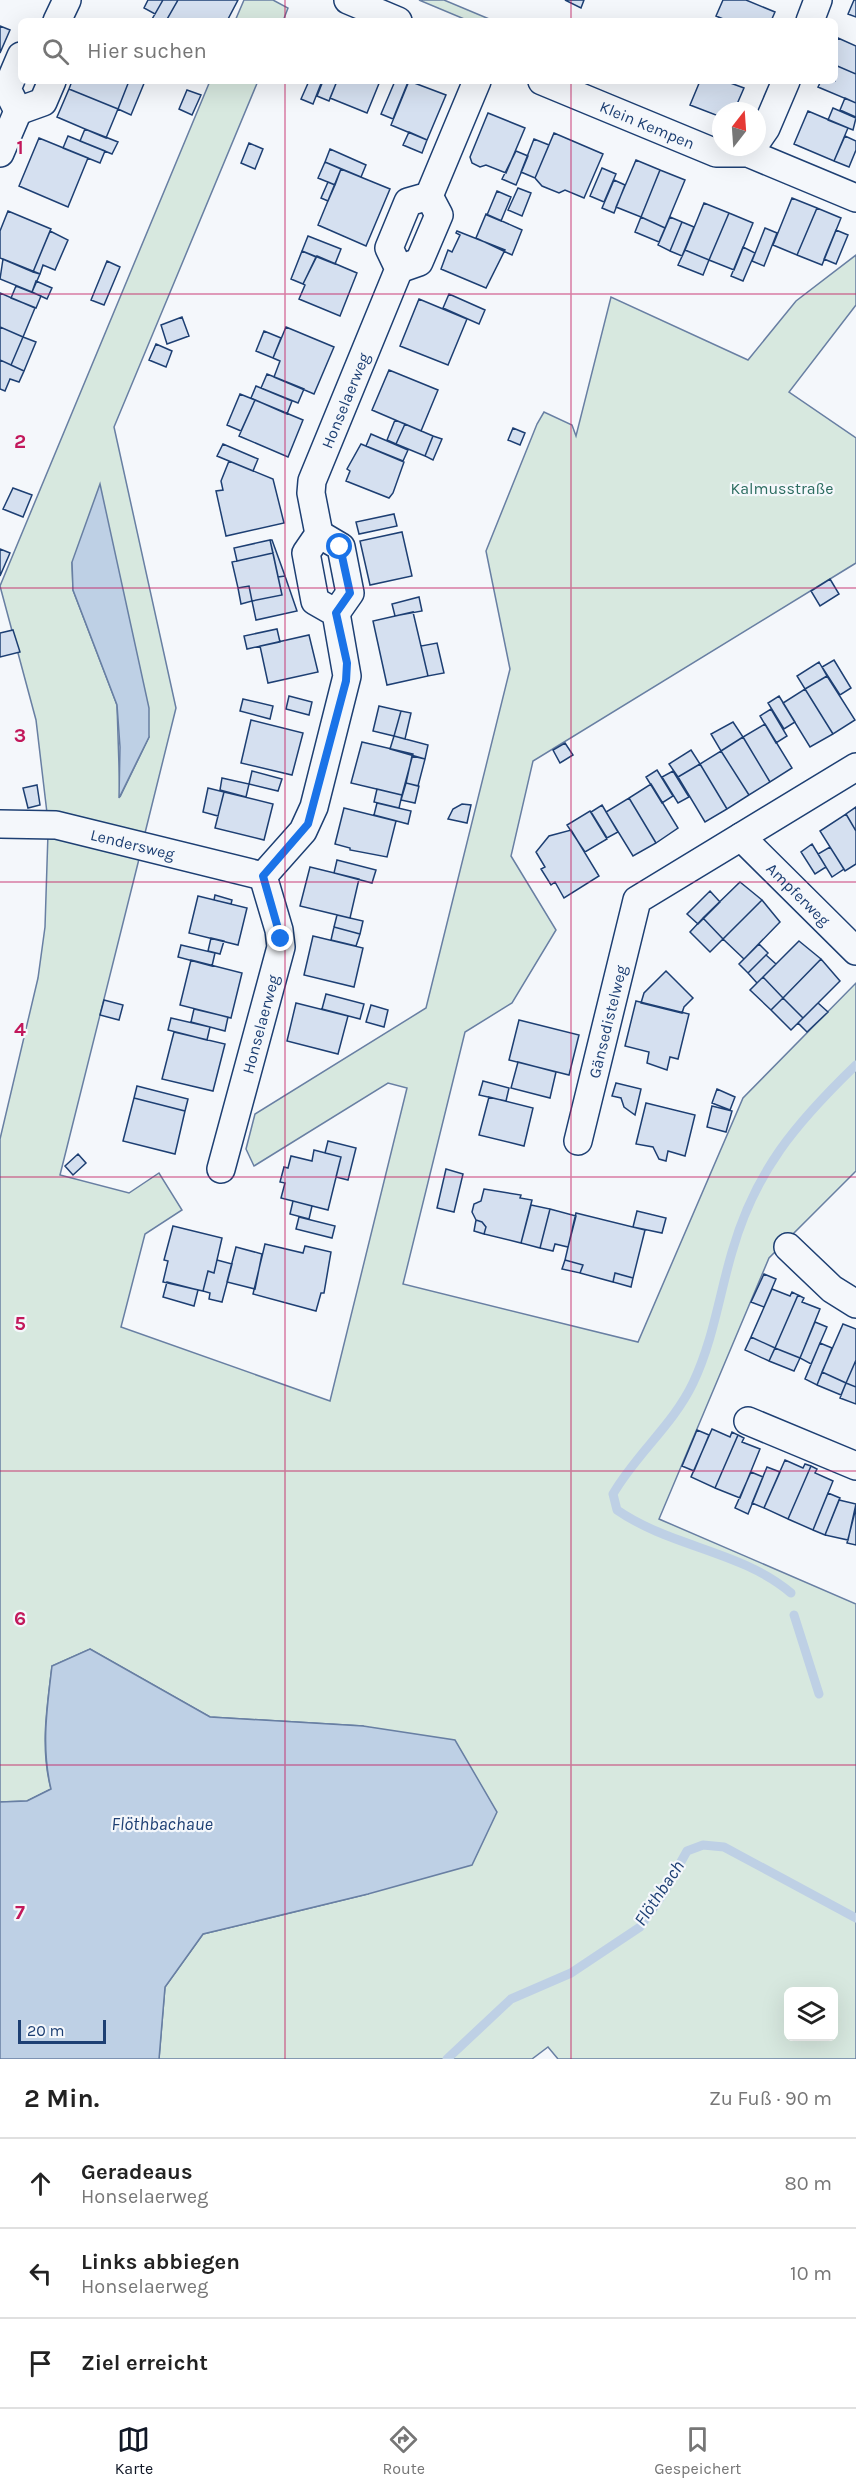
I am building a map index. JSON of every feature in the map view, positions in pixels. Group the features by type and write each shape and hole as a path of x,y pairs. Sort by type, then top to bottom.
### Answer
{"street":[{"path":"58,18 67,0"},
{"path":"348,0 391,18"},
{"path":"811,18 818,0"},
{"path":"18,63 7,89 18,111"},
{"path":"0,153 18,111 43,102 50,84"},
{"name":"Honselaerweg","path":"221,1169 280,947 279,930 263,876 303,831 314,807 347,676 336,613 315,601 306,553 319,534 311,493 312,481 399,269 389,248 408,202 429,196 476,84"},
{"name":"Klein Kempen","path":"549,84 712,151"},
{"path":"766,128 785,84"},
{"name":"Klein Kempen","path":"766,153 856,198"},
{"path":"741,837 856,767"},
{"name":"Lendersweg","path":"0,824 56,825 263,876"},
{"name":"Gänsedistelweg","path":"578,1142 637,900 741,837"},
{"name":"Ampferweg","path":"741,837 856,951"},
{"path":"788,1247 832,1289 856,1304"},
{"path":"748,1421 856,1466"}],"green space":[{"path":"244,0 273,0 288,8 284,18 236,18"},
{"path":"419,0 444,0 487,18 462,18"},
{"path":"209,84 257,84 114,427 176,708 144,837 47,813 36,720 0,586","holes":["72,562 149,737 120,797 117,705 73,590"]},
{"name":"Kalmusstraße","path":"856,255 856,305 789,392 856,438 856,563 533,761 511,856 556,930 512,1003 465,1032 403,1284 638,1342 743,1098 856,983 856,1171 769,1258 659,1519 856,1604 856,2059 558,2059 548,2047 532,2059 159,2059 165,1987 203,1934 368,1894 363,1726 210,1717 90,1649 52,1666 45,1743 51,1789 27,1801 0,1802 0,1139 38,978 45,927 48,833 140,855 60,1175 129,1193 159,1173 182,1210 145,1234 121,1327 330,1401 407,1088 388,1083 254,1166 246,1149 255,1114 426,1008 510,669 486,551 537,424 544,412 572,425 576,436 611,297 748,360 796,301"}],"water":[{"path":"100,484 149,708 149,737 119,798 120,747 117,705 73,590 72,562"},
{"name":"Flöthbachaue","path":"90,1649 210,1717 363,1726 455,1740 497,1812 472,1865 368,1894 203,1934 165,1987 159,2059 0,2059 0,1802 27,1801 51,1789 46,1743 52,1666"}],"building":[{"path":"148,0 163,0 155,14 144,8"},
{"path":"163,0 178,0 168,18 153,18"},
{"path":"178,0 238,0 229,18 168,18"},
{"path":"565,0 584,0 581,8"},
{"path":"723,0 746,0 775,12 772,18 721,18 716,16"},
{"path":"856,0 856,17 848,14"},
{"path":"0,26 10,30 0,53"},
{"path":"838,38 856,46 856,74 838,66"},
{"path":"838,66 856,74 856,103 818,87 820,84 838,84"},
{"path":"71,84 128,84 118,109 69,89"},
{"path":"128,84 144,84 131,115 118,109"},
{"path":"308,84 321,84 313,104 301,99"},
{"path":"322,84 336,84 329,101 317,96"},
{"path":"336,84 379,84 367,113 330,98"},
{"path":"394,84 407,84 393,119 381,114"},
{"path":"408,84 417,84 446,95 427,140 391,125"},
{"path":"699,84 733,84 744,88 738,102 712,102 712,114 690,105"},
{"path":"69,89 118,109 106,138 57,117"},
{"path":"187,90 201,95 192,115 179,109"},
{"path":"845,98 856,103 856,117 840,110"},
{"path":"833,108 856,118 853,130 828,120"},
{"path":"808,111 848,128 834,161 794,144"},
{"path":"488,113 525,128 506,173 486,165 480,167 472,163 470,157"},
{"path":"85,129 118,142 112,154 80,141"},
{"path":"409,132 427,140 422,153 403,145"},
{"path":"554,133 603,154 584,198 565,190 559,193 542,186 535,178"},
{"path":"68,136 105,151 100,163 63,148"},
{"path":"845,136 856,141 856,150 849,167 834,161"},
{"path":"39,138 88,158 68,207 19,186"},
{"path":"534,139 549,145 535,178 521,172"},
{"path":"249,143 263,149 255,169 241,163"},
{"path":"330,149 366,165 361,177 325,162"},
{"path":"516,151 528,156 516,185 502,179"},
{"path":"636,160 660,170 641,217 616,207"},
{"path":"325,162 341,169 335,185 318,178"},
{"path":"602,168 616,174 604,202 590,196"},
{"path":"341,169 390,189 366,246 318,225"},
{"path":"660,170 685,180 665,228 641,217"},
{"path":"614,180 625,185 614,213 602,208"},
{"path":"328,182 335,185 328,201 321,198"},
{"path":"518,188 531,193 522,216 508,210"},
{"path":"497,191 511,197 501,221 487,215"},
{"path":"792,198 817,208 797,255 773,245"},
{"path":"704,203 729,213 709,260 685,250"},
{"path":"817,208 841,218 822,265 797,255"},
{"path":"8,211 51,229 33,272 0,258 0,231"},
{"path":"729,213 753,223 734,270 709,260"},
{"path":"486,214 522,230 512,255 476,238"},
{"path":"641,217 665,228 659,242 635,232"},
{"path":"670,217 682,222 670,251 658,245"},
{"path":"682,222 694,227 682,256 670,251"},
{"path":"765,228 777,233 764,266 752,261"},
{"path":"836,230 848,235 836,264 824,259"},
{"path":"50,231 68,240 55,270 43,265 40,274 33,272"},
{"path":"457,231 505,250 486,288 441,269 448,250 452,252 460,235 456,233"},
{"path":"308,236 341,249 335,264 302,251"},
{"path":"743,247 755,253 743,281 731,276"},
{"path":"685,250 709,260 703,275 678,265"},
{"path":"302,251 316,257 303,284 291,279"},
{"path":"317,256 357,273 340,316 299,299 305,285 303,284"},
{"path":"3,259 40,274 32,292 0,279"},
{"path":"107,261 120,267 104,305 91,300"},
{"path":"36,281 52,288 47,299 32,292"},
{"path":"16,286 41,296 36,308 11,298"},
{"path":"0,293 35,308 23,337 0,327"},
{"path":"449,294 485,310 479,324 443,308"},
{"path":"419,299 467,319 448,365 400,346"},
{"path":"182,317 189,336 167,344 161,325"},
{"path":"0,327 23,337 11,365 0,360"},
{"path":"286,327 334,347 314,394 274,377 280,361 273,358"},
{"path":"264,331 281,338 273,358 256,351"},
{"path":"23,337 36,342 24,371 11,365"},
{"path":"156,344 172,351 166,367 149,360"},
{"path":"0,360 24,371 19,382 10,379 5,391 0,389"},
{"path":"389,370 438,390 421,431 372,410"},
{"path":"267,374 304,389 298,403 261,388"},
{"path":"256,386 292,401 287,414 251,398"},
{"path":"240,394 255,400 241,431 227,425"},
{"path":"255,400 303,420 288,457 239,436"},
{"path":"395,420 405,424 396,444 387,440"},
{"path":"405,424 433,436 425,456 396,444"},
{"path":"513,428 525,433 520,445 508,440"},
{"path":"371,434 408,450 403,461 366,446"},
{"path":"433,436 442,439 433,460 425,456"},
{"path":"223,444 258,459 253,471 217,456"},
{"path":"361,444 404,462 389,498 346,481 350,471 347,469"},
{"path":"229,461 273,479 284,523 226,536 216,491 223,490 221,481"},
{"path":"13,488 32,495 23,517 3,509"},
{"path":"394,514 397,526 359,534 356,522"},
{"path":"402,532 412,576 370,585 360,541"},
{"path":"270,540 273,553 237,561 234,548"},
{"path":"270,540 272,540 285,576 278,577"},
{"path":"0,549 10,553 0,576"},
{"path":"273,553 282,595 252,601 249,586 238,588 232,562"},
{"path":"285,576 297,611 256,620 252,601 282,595 278,577"},
{"path":"830,579 839,594 820,606 811,591"},
{"path":"249,586 252,601 241,604 238,588"},
{"path":"419,597 422,611 395,616 392,604"},
{"path":"413,612 428,676 387,685 373,621"},
{"path":"277,629 280,642 247,649 244,636"},
{"path":"13,630 20,652 0,657 0,633"},
{"path":"309,635 318,672 268,683 260,646"},
{"path":"437,643 444,673 428,676 421,646"},
{"path":"834,660 851,688 840,695 822,667"},
{"path":"819,662 827,676 805,689 797,676"},
{"path":"827,676 855,720 833,734 805,689"},
{"path":"805,689 833,734 810,747 783,703"},
{"path":"289,696 312,702 309,715 286,709"},
{"path":"779,696 795,722 784,729 768,703"},
{"path":"243,699 273,706 270,719 240,711"},
{"path":"379,706 401,711 394,736 373,731"},
{"path":"771,709 787,736 776,743 760,716"},
{"path":"401,711 411,713 405,739 394,736"},
{"path":"251,720 303,733 292,775 241,763"},
{"path":"733,722 743,737 721,751 711,734"},
{"path":"765,724 792,768 770,782 743,737"},
{"path":"394,736 428,745 425,759 390,749"},
{"path":"743,737 770,782 749,795 721,751"},
{"path":"362,742 413,754 402,795 351,783"},
{"path":"565,743 573,755 560,763 553,750"},
{"path":"691,750 700,764 678,777 669,764"},
{"path":"721,751 749,795 727,809 700,764"},
{"path":"412,756 425,759 418,786 406,783"},
{"path":"700,764 727,809 705,822 678,777"},
{"path":"657,770 673,796 662,803 646,777"},
{"path":"252,771 282,779 278,791 249,784"},
{"path":"673,771 689,797 678,803 662,777"},
{"path":"222,778 249,784 246,797 220,790"},
{"path":"406,783 419,786 415,803 401,800"},
{"path":"651,784 678,828 656,843 629,798"},
{"path":"37,785 40,805 28,808 23,788"},
{"path":"208,788 224,792 218,816 203,812"},
{"path":"377,789 402,795 399,808 374,802"},
{"path":"224,792 273,804 264,840 215,828"},
{"path":"629,798 656,843 633,856 606,812"},
{"path":"377,803 411,811 408,824 374,815"},
{"path":"462,804 471,805 467,823 448,819 453,809"},
{"path":"602,805 618,832 607,838 591,812"},
{"path":"856,807 856,831 846,814"},
{"path":"344,808 396,821 387,857 350,850 350,848 335,844"},
{"path":"590,811 607,839 585,852 567,825"},
{"path":"846,814 856,831 856,864 845,871 820,831"},
{"path":"571,830 599,876 564,898 555,882 551,885 541,869 545,867 536,852 549,836"},
{"path":"812,844 826,867 815,874 801,852"},
{"path":"830,847 844,869 832,877 818,854"},
{"path":"337,860 376,870 372,883 334,873"},
{"path":"310,867 359,879 350,918 300,906"},
{"path":"740,882 762,900 723,939 703,918"},
{"path":"710,891 720,902 698,924 687,914"},
{"path":"215,895 232,900 231,904 214,900"},
{"path":"198,896 247,908 238,945 189,933"},
{"path":"762,900 780,922 744,959 723,939"},
{"path":"337,915 363,921 360,934 334,927"},
{"path":"703,918 723,939 710,952 690,932"},
{"path":"334,927 360,934 356,946 331,940"},
{"path":"313,936 363,948 354,987 304,975"},
{"path":"211,938 224,941 220,954 208,951"},
{"path":"799,941 821,959 783,998 763,977"},
{"path":"759,944 768,953 748,973 739,964"},
{"path":"181,945 215,953 212,966 178,957"},
{"path":"766,955 776,964 757,983 748,973"},
{"path":"821,959 840,981 803,1018 783,998"},
{"path":"191,960 242,973 231,1018 180,1005"},
{"path":"666,971 693,998 684,1007 682,1013 641,1003 644,993"},
{"path":"763,977 783,998 771,1010 750,990"},
{"path":"326,994 364,1004 360,1019 322,1009"},
{"path":"783,998 803,1018 791,1030 771,1010"},
{"path":"104,1000 123,1005 119,1020 100,1015"},
{"path":"636,1001 689,1014 678,1059 670,1057 667,1070 647,1063 649,1052 625,1046"},
{"path":"296,1003 348,1016 338,1054 287,1041"},
{"path":"818,1003 828,1012 807,1032 798,1023"},
{"path":"371,1005 388,1010 384,1027 366,1022"},
{"path":"194,1009 228,1017 225,1031 191,1022"},
{"path":"171,1018 210,1027 207,1040 168,1030"},
{"path":"519,1020 579,1035 569,1075 509,1060"},
{"path":"174,1032 225,1044 213,1091 162,1079"},
{"path":"518,1062 556,1072 550,1098 511,1088"},
{"path":"483,1081 509,1088 506,1101 479,1095"},
{"path":"616,1083 641,1089 635,1115 624,1107 621,1098 612,1096"},
{"path":"137,1086 188,1099 185,1111 134,1098"},
{"path":"717,1089 735,1097 730,1110 712,1103"},
{"path":"489,1097 533,1108 524,1146 479,1135"},
{"path":"134,1098 185,1111 175,1154 123,1141"},
{"path":"646,1103 695,1115 685,1156 668,1151 666,1161 659,1159 653,1147 636,1144"},
{"path":"712,1106 732,1111 726,1132 707,1127"},
{"path":"328,1141 356,1148 348,1180 336,1177 341,1157 325,1153"},
{"path":"314,1150 341,1157 328,1210 281,1198 285,1183 280,1182 284,1167 288,1168 291,1156 312,1161"},
{"path":"78,1154 86,1163 73,1175 65,1166"},
{"path":"446,1169 463,1174 454,1212 437,1208"},
{"path":"484,1189 521,1195 520,1198 532,1200 521,1243 484,1234 486,1227 482,1222 476,1220 472,1212 474,1204 481,1201"},
{"path":"293,1201 312,1206 309,1219 290,1214"},
{"path":"531,1205 550,1209 540,1248 521,1243"},
{"path":"550,1209 576,1216 568,1247 555,1244 553,1251 540,1248"},
{"path":"637,1211 666,1218 662,1233 633,1227"},
{"path":"576,1213 645,1230 633,1278 615,1273 613,1282 580,1273 583,1265 565,1260"},
{"path":"299,1217 335,1226 332,1238 296,1229"},
{"path":"476,1220 482,1222 486,1227 484,1234 474,1231"},
{"path":"173,1226 222,1238 214,1273 208,1271 203,1291 163,1282 168,1261 164,1260"},
{"path":"265,1244 303,1253 305,1246 331,1252 324,1293 321,1293 316,1311 253,1294"},
{"path":"236,1247 262,1254 255,1289 227,1282"},
{"path":"217,1260 232,1264 222,1302 209,1299 210,1293 203,1291 208,1271 214,1273"},
{"path":"565,1260 583,1265 580,1273 562,1269"},
{"path":"615,1273 633,1278 631,1287 613,1282"},
{"path":"764,1274 776,1279 764,1307 751,1302"},
{"path":"167,1282 198,1290 194,1306 163,1297"},
{"path":"772,1289 790,1296 792,1292 798,1295 775,1348 751,1337"},
{"path":"798,1295 804,1298 802,1302 820,1309 800,1358 775,1348"},
{"path":"815,1322 827,1327 811,1364 800,1358"},
{"path":"843,1324 856,1329 856,1360 846,1383 822,1372"},
{"path":"751,1337 775,1348 769,1361 745,1350"},
{"path":"820,1343 832,1348 817,1385 805,1379"},
{"path":"775,1348 800,1358 794,1371 769,1361"},
{"path":"856,1360 856,1387 846,1383"},
{"path":"822,1372 846,1383 841,1395 817,1385"},
{"path":"846,1383 856,1387 856,1404 840,1398"},
{"path":"712,1429 730,1437 732,1432 738,1435 715,1488 691,1477"},
{"path":"697,1430 709,1435 694,1471 682,1466"},
{"path":"738,1435 744,1438 742,1442 760,1449 740,1498 715,1488"},
{"path":"785,1460 803,1468 805,1464 811,1466 788,1519 764,1508"},
{"path":"811,1466 817,1469 815,1473 833,1481 813,1530 788,1519"},
{"path":"767,1467 780,1472 764,1508 752,1503"},
{"path":"751,1472 763,1477 748,1514 735,1508"},
{"path":"828,1493 840,1498 825,1535 813,1530"},
{"path":"839,1500 856,1504 848,1540 825,1535"},
{"path":"856,1508 856,1545 847,1543"}],"waterway":[{"path":"791,1593 772,1579 751,1568 660,1533 638,1522 617,1510 613,1494 622,1479 665,1426 693,1383 711,1335 741,1223 766,1173 796,1128 856,1065"},
{"path":"794,1615 819,1694"},
{"name":"Flöthbach","path":"447,2059 511,1999 571,1973 640,1927 663,1894 687,1851 703,1845 724,1847 856,1918"}],"route":[{"path":"281,939 263,876 308,824 346,681 347,663 336,613 350,593 340,547"}]}
